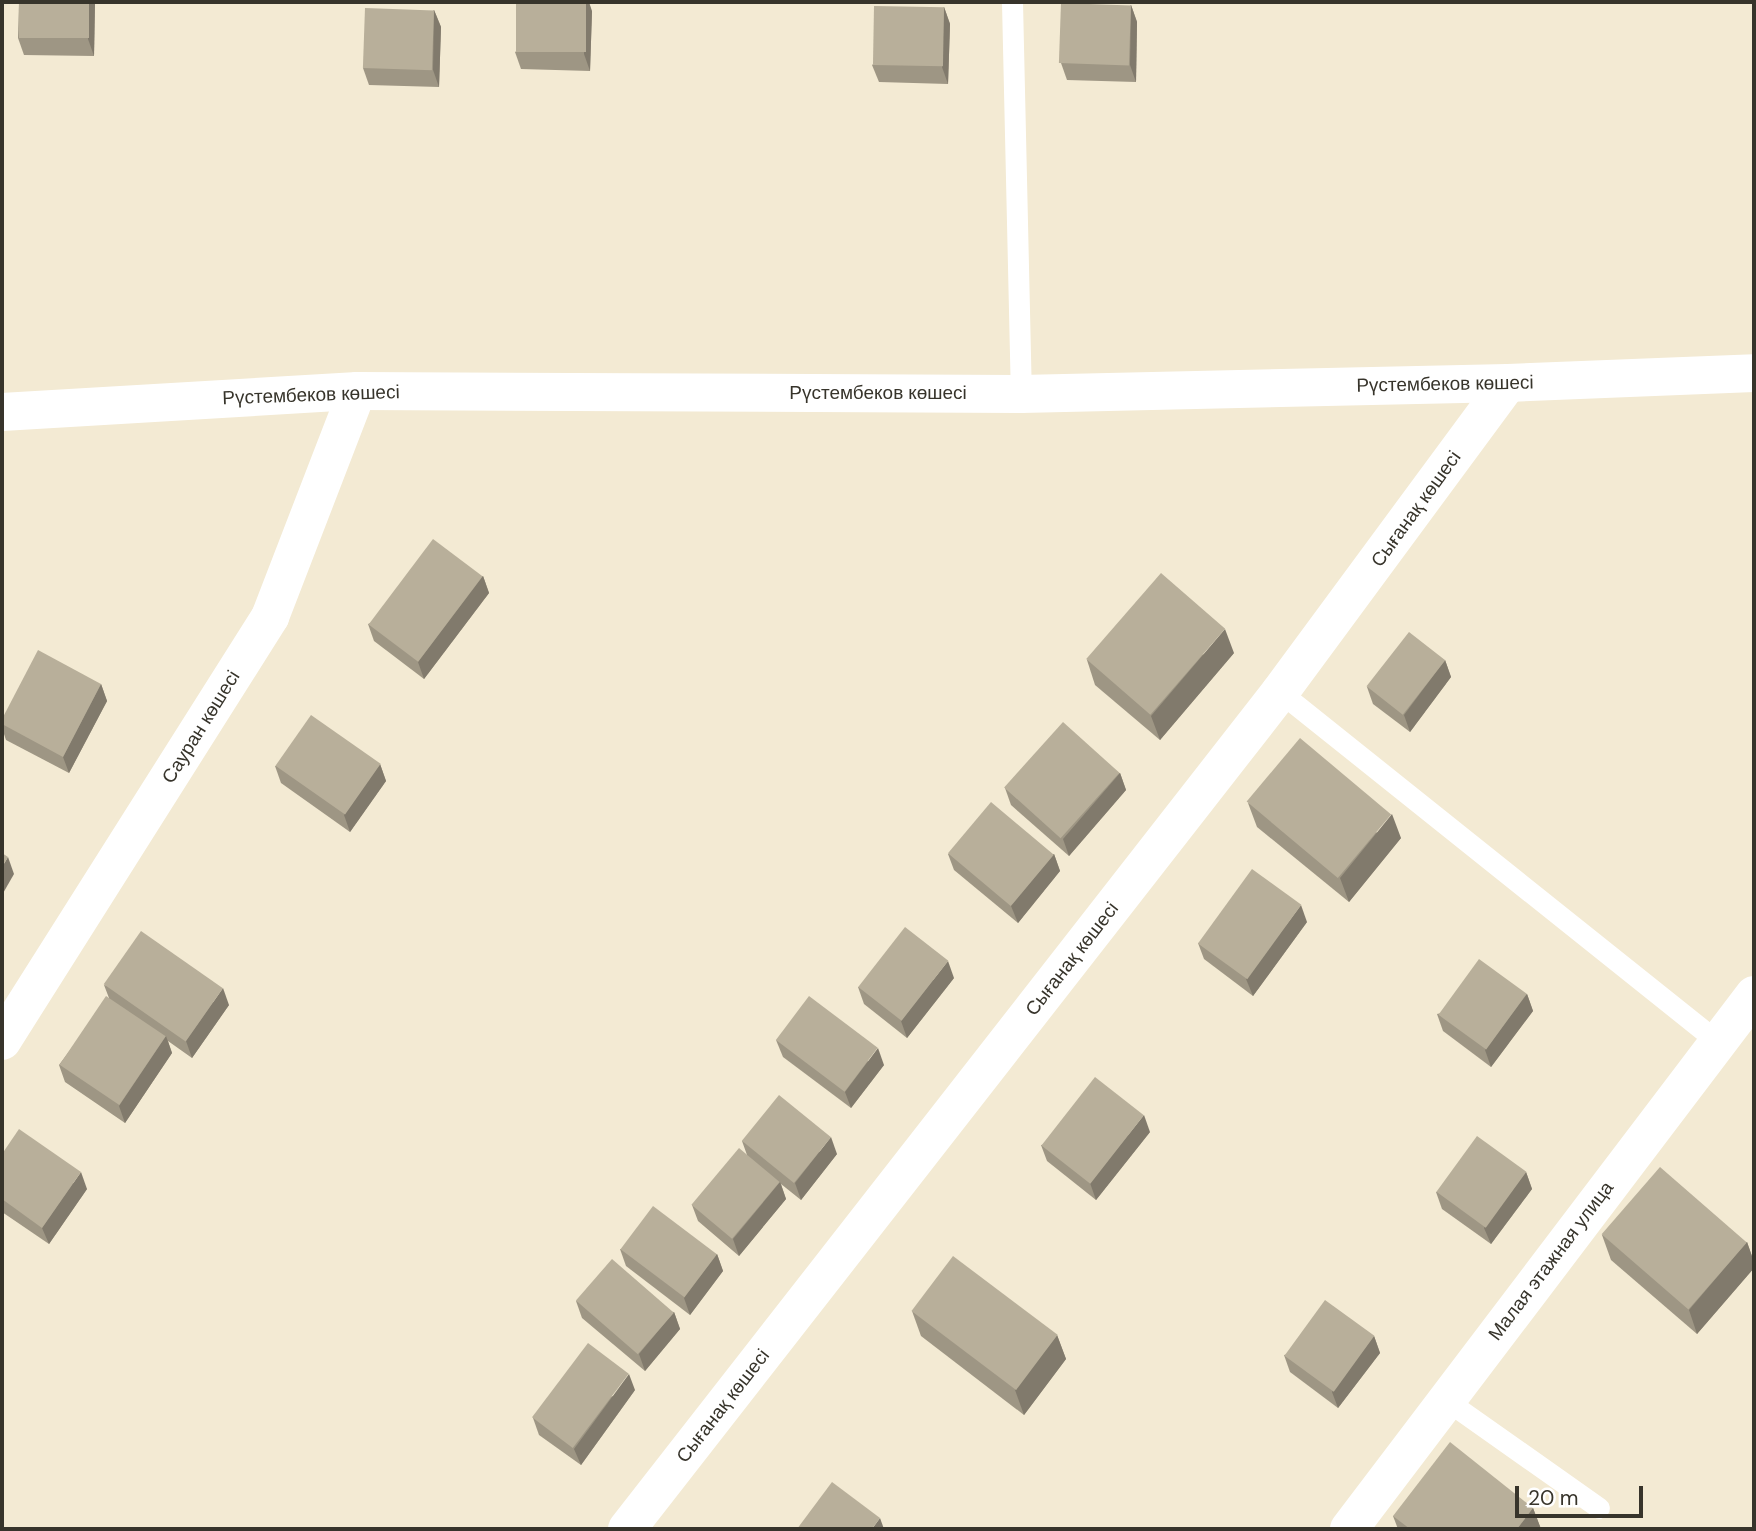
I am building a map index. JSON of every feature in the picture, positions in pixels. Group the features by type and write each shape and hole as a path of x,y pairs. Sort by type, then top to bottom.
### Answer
{"street":[{"name":"Рүстембеков көшесі","path":"2,412 357,391 1021,394 1508,383 1754,373"},
{"name":"Сығанақ көшесі","path":"626,1529 1280,692 1508,383"},
{"name":"Сауран көшесі","path":"2,1041 270,617 357,391"},
{"name":"Малая этажная улица","path":"1349,1529 1754,995"}],"lane":[{"path":"1012,2 1021,394"},
{"path":"1280,692 1718,1042"},
{"path":"1446,1400 1599,1508"}],"building":[{"path":"19,2 89,2 89,38 19,38"},
{"path":"516,2 586,2 586,52 516,52"},
{"path":"1061,3 1131,5 1129,65 1059,63"},
{"path":"874,6 944,7 943,66 873,65"},
{"path":"365,8 434,10 432,70 363,68"},
{"path":"433,539 483,576 418,662 369,624"},
{"path":"1161,573 1225,629 1150,715 1086,659"},
{"path":"1409,632 1445,660 1403,715 1367,686"},
{"path":"38,650 101,684 63,757 2,724 2,719"},
{"path":"311,715 381,764 345,815 275,766"},
{"path":"1063,722 1119,773 1061,838 1004,787"},
{"path":"1300,738 1391,814 1338,878 1247,802"},
{"path":"991,802 1054,855 1011,906 948,853"},
{"path":"2,853 8,857 2,867"},
{"path":"1252,869 1301,905 1247,979 1198,943"},
{"path":"905,927 948,961 902,1021 858,987"},
{"path":"141,931 223,988 186,1042 104,984"},
{"path":"1479,959 1527,994 1486,1050 1438,1015"},
{"path":"106,996 166,1036 119,1105 60,1065"},
{"path":"809,996 878,1048 845,1092 776,1040"},
{"path":"1095,1077 1144,1115 1090,1184 1041,1146"},
{"path":"779,1095 831,1137 794,1183 742,1141"},
{"path":"19,1129 81,1172 42,1228 2,1199 2,1154"},
{"path":"1477,1136 1526,1172 1486,1228 1436,1192"},
{"path":"739,1148 780,1182 732,1239 691,1205"},
{"path":"1660,1167 1747,1242 1688,1310 1602,1234"},
{"path":"653,1206 717,1254 684,1297 621,1249"},
{"path":"953,1256 1058,1335 1016,1390 911,1311"},
{"path":"612,1259 674,1313 638,1354 576,1301"},
{"path":"1325,1300 1374,1336 1334,1392 1284,1356"},
{"path":"588,1343 629,1374 573,1448 532,1417"},
{"path":"1450,1442 1533,1508 1517,1529 1410,1529 1393,1516"},
{"path":"832,1482 880,1518 872,1529 797,1529"}]}
